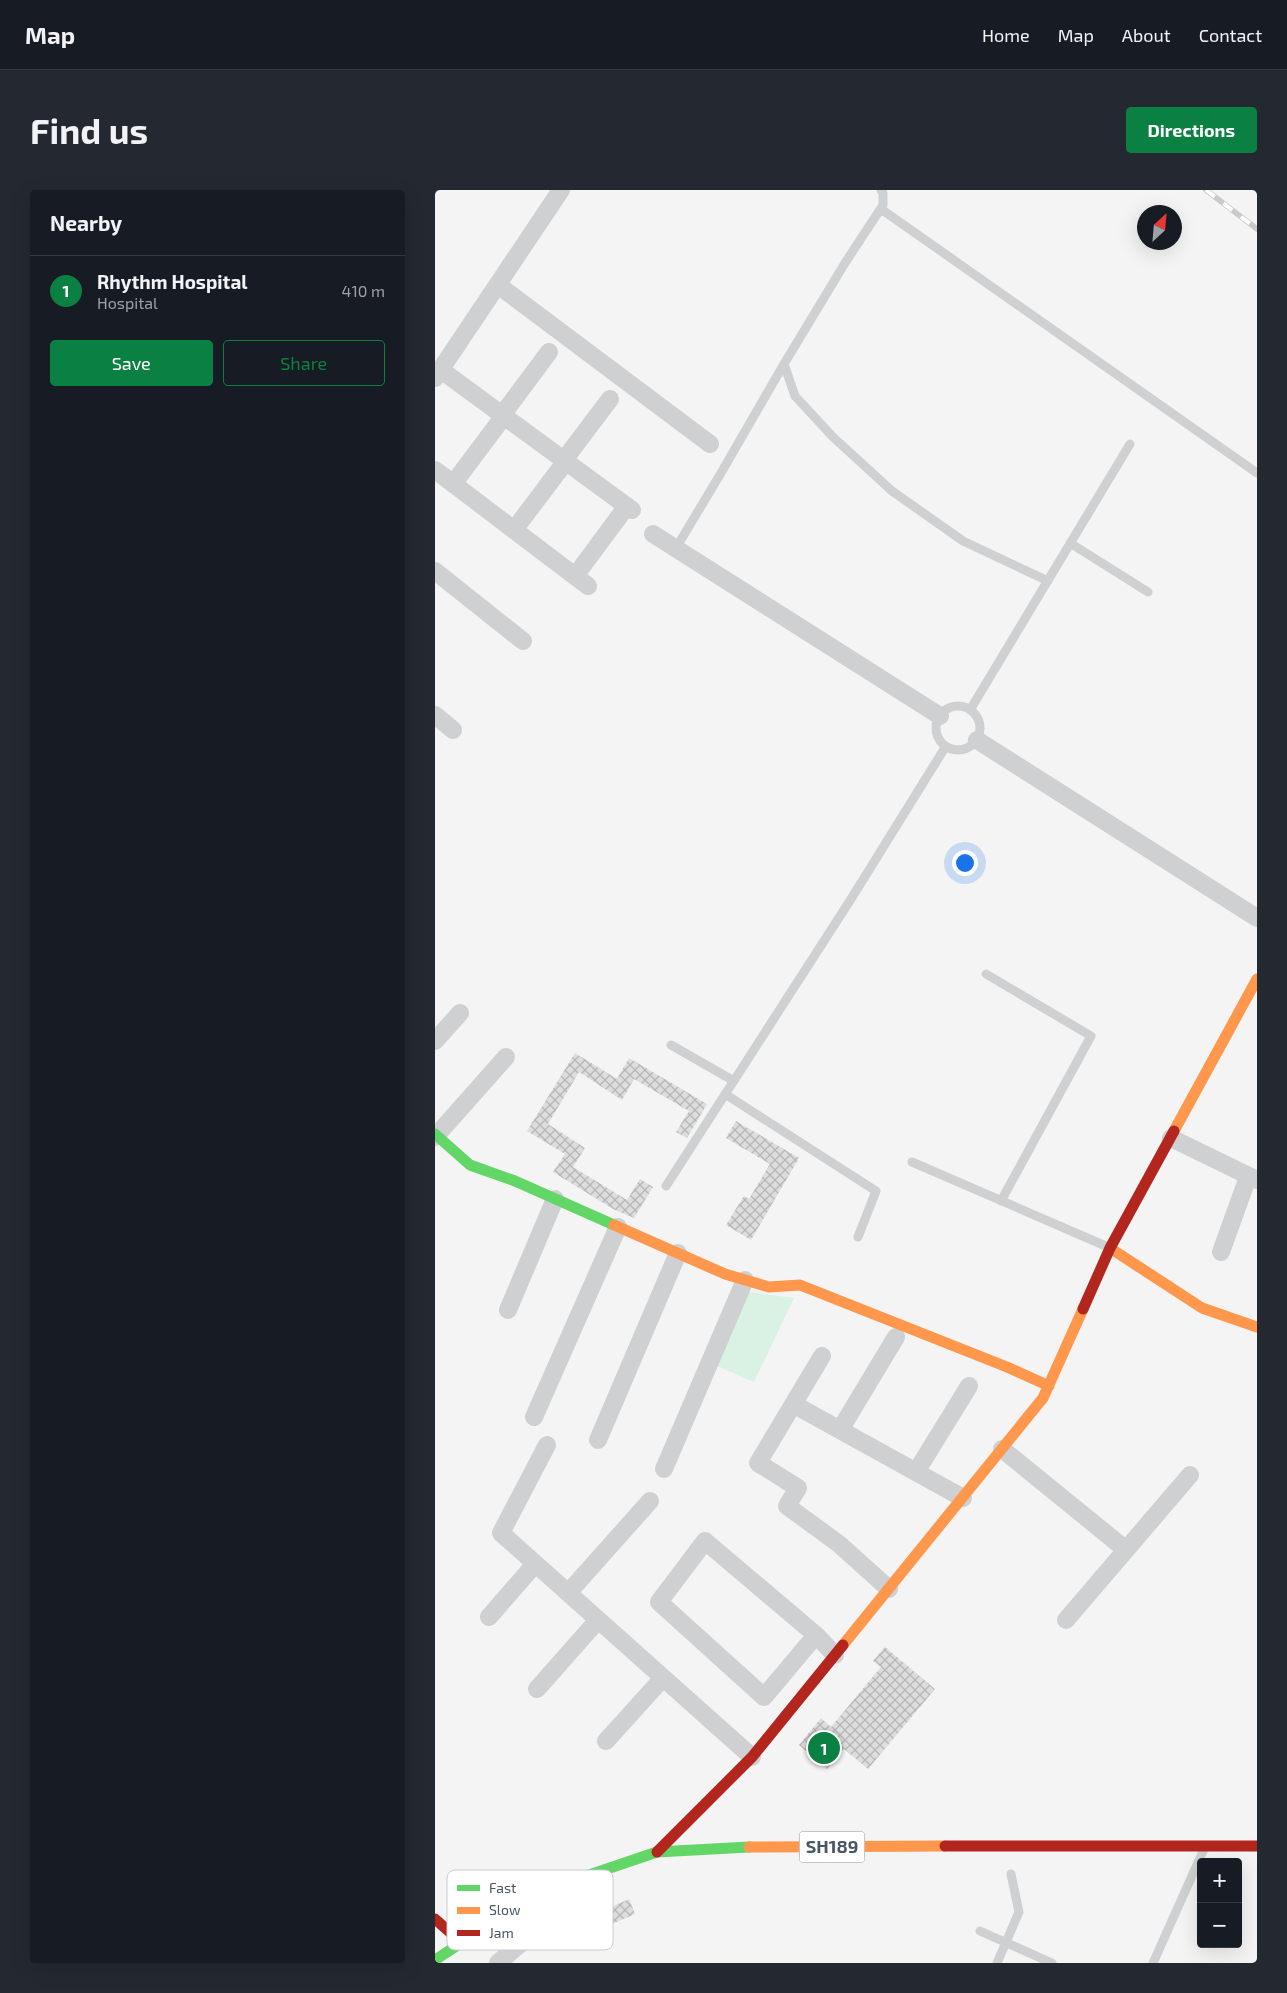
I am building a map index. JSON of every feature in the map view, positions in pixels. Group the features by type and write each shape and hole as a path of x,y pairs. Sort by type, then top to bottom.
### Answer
{"street":[{"path":"435,470 581,581 630,508 503,416 438,374 561,190"},
{"path":"498,285 710,444"},
{"path":"453,484 549,352"},
{"path":"514,530 609,399"},
{"path":"653,534 939,716"},
{"path":"435,571 523,641"},
{"path":"435,715 453,730"},
{"path":"977,740 1257,918"},
{"path":"657,1852 752,1757 1043,1398 1110,1248 1257,979"},
{"path":"435,1041 461,1012"},
{"path":"506,1057 435,1135 470,1165 555,1198 725,1274 769,1287 800,1285 1007,1367 1049,1386"},
{"path":"1171,1138 1252,1178 1221,1252"},
{"path":"508,1310 555,1198"},
{"path":"534,1417 618,1227"},
{"path":"1110,1248 1202,1308 1257,1327"},
{"path":"599,1440 678,1254"},
{"path":"664,1469 745,1280"},
{"path":"840,1430 896,1337"},
{"path":"821,1356 758,1463 798,1488 787,1506 839,1544 889,1589"},
{"path":"916,1472 969,1386"},
{"path":"793,1404 963,1498"},
{"path":"547,1445 501,1533 752,1757"},
{"path":"1003,1449 1125,1549"},
{"path":"1066,1620 1189,1475"},
{"path":"568,1593 650,1500"},
{"path":"786,1716 659,1602 705,1541 816,1635 835,1655"},
{"path":"489,1617 535,1564"},
{"path":"537,1689 598,1620"},
{"path":"764,1697 816,1635"},
{"path":"606,1741 663,1678"},
{"name":"SH189","path":"604,1870 657,1852 773,1846 1205,1848 1257,1846"},
{"path":"435,1919 447,1930"},
{"name":"SH189","path":"435,1960 449,1950"},
{"path":"499,1963 513,1950"},
{"path":"521,1963 523,1950"}],"lane":[{"path":"675,548 845,263 881,209 883,193 881,190"},
{"path":"881,209 1257,473"},
{"path":"784,364 795,396 833,437 892,491 963,542 1047,581"},
{"path":"970,710 1130,444"},
{"path":"1071,543 1148,592"},
{"path":"950,707 964,707 970,710 975,714 981,727 977,740 972,746 965,749 957,750 946,746 936,731 939,716 950,707"},
{"path":"666,1186 851,899 946,746"},
{"path":"986,974 1091,1036 1001,1201"},
{"path":"671,1045 734,1081"},
{"path":"725,1094 876,1191 858,1237"},
{"path":"912,1162 1110,1248"},
{"path":"1153,1963 1205,1848"},
{"path":"997,1963 1019,1912 1011,1874"},
{"path":"980,1931 1052,1963"}],"green space":[{"path":"749,1292 794,1298 754,1382 717,1366"}],"building":[{"path":"575,1053 617,1079 629,1058 707,1104 687,1138 676,1132 689,1111 634,1079 622,1100 579,1072 548,1124 585,1148 573,1167 627,1200 640,1179 653,1187 634,1218 613,1209 553,1172 565,1154 527,1131"},
{"path":"736,1121 799,1158 751,1240 726,1225 744,1196 749,1199 770,1164 726,1138"},
{"path":"885,1647 935,1689 868,1769 844,1749 827,1769 799,1745 821,1718 831,1727 881,1667 873,1661"},
{"path":"629,1899 635,1914 613,1923 613,1906"}],"railway":[{"path":"1206,190 1257,229"}],"traffic: fast":[{"path":"435,1134 470,1165 515,1181 614,1225"},
{"path":"604,1870 657,1852 749,1847"},
{"path":"435,1960 450,1950"}],"traffic: slow":[{"path":"1174,1131 1257,979"},
{"path":"614,1225 725,1274 769,1287 800,1285 1007,1367 1049,1386"},
{"path":"1110,1248 1202,1308 1257,1327"},
{"path":"843,1645 1043,1398 1083,1309"},
{"path":"749,1847 945,1846"}],"traffic: jam":[{"path":"1083,1309 1110,1248 1174,1131"},
{"path":"657,1852 752,1757 843,1645"},
{"path":"945,1846 1257,1846"},
{"path":"435,1919 447,1930"}],"place":[{"name":"Rhythm Hospital","path":"824,1748"}]}
